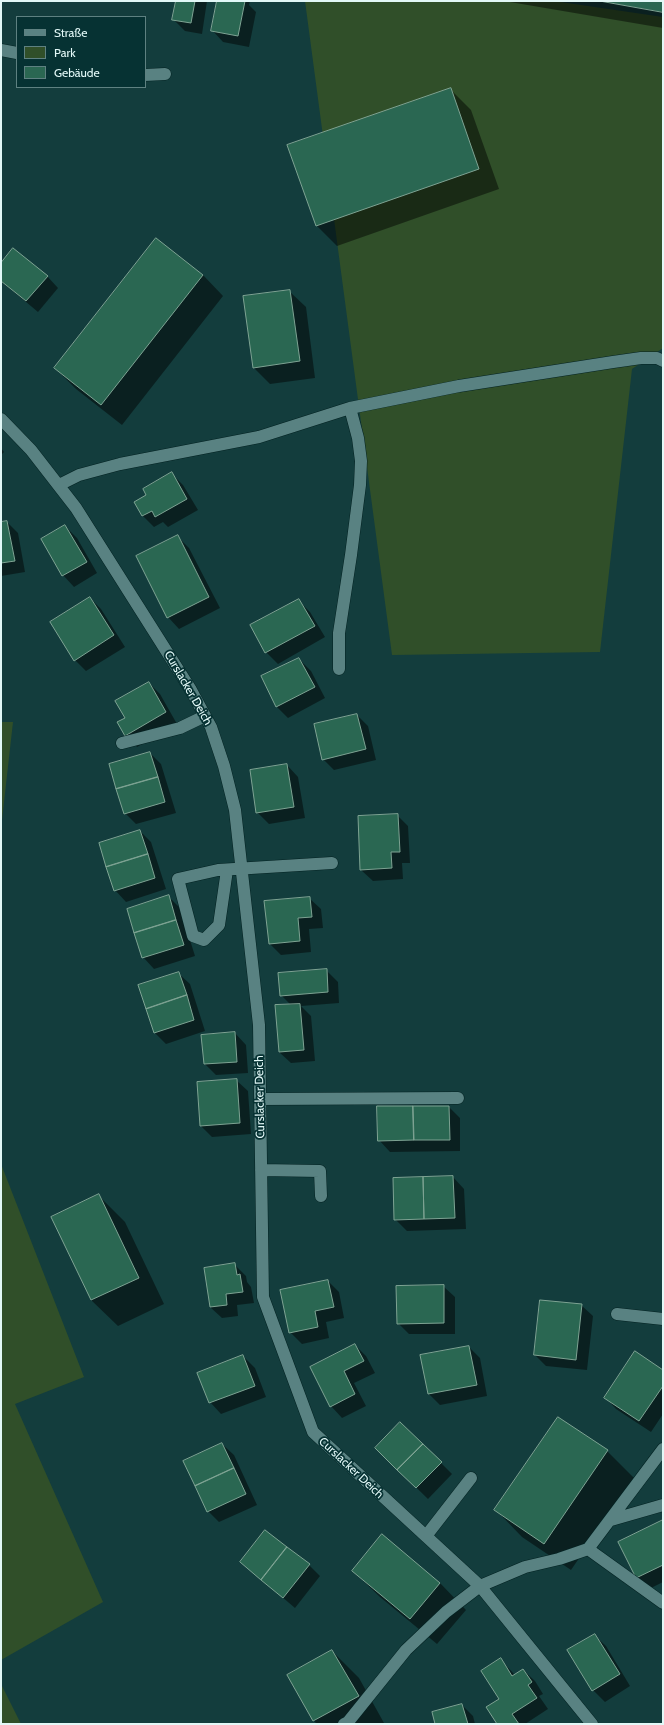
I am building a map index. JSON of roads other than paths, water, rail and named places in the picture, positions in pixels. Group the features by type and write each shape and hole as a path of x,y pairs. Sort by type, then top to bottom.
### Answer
{"street":[{"path":"1,50 16,53"},
{"path":"146,75 165,74"},
{"path":"58,485 78,475 120,464 259,436 350,408 459,386 641,358 657,358 663,361"},
{"path":"339,669 339,633 360,485 361,461 358,438 350,408"},
{"name":"Curslacker Deich","path":"1,419 30,450 76,508 191,690 211,727 224,766 235,810 259,1025 263,1297 313,1432 480,1586 592,1724"},
{"path":"122,743 180,728 205,716"},
{"path":"227,870 219,924 204,940 193,936 178,879 218,870 332,864"},
{"path":"260,1099 458,1098"},
{"path":"261,1170 320,1171 321,1196"},
{"path":"617,1314 663,1319"},
{"path":"344,1724 348,1722 406,1650 446,1612 480,1586 525,1567 588,1550 659,1461 663,1449"},
{"path":"426,1536 471,1478"},
{"path":"611,1520 663,1505"},
{"path":"588,1550 663,1603"}]}
